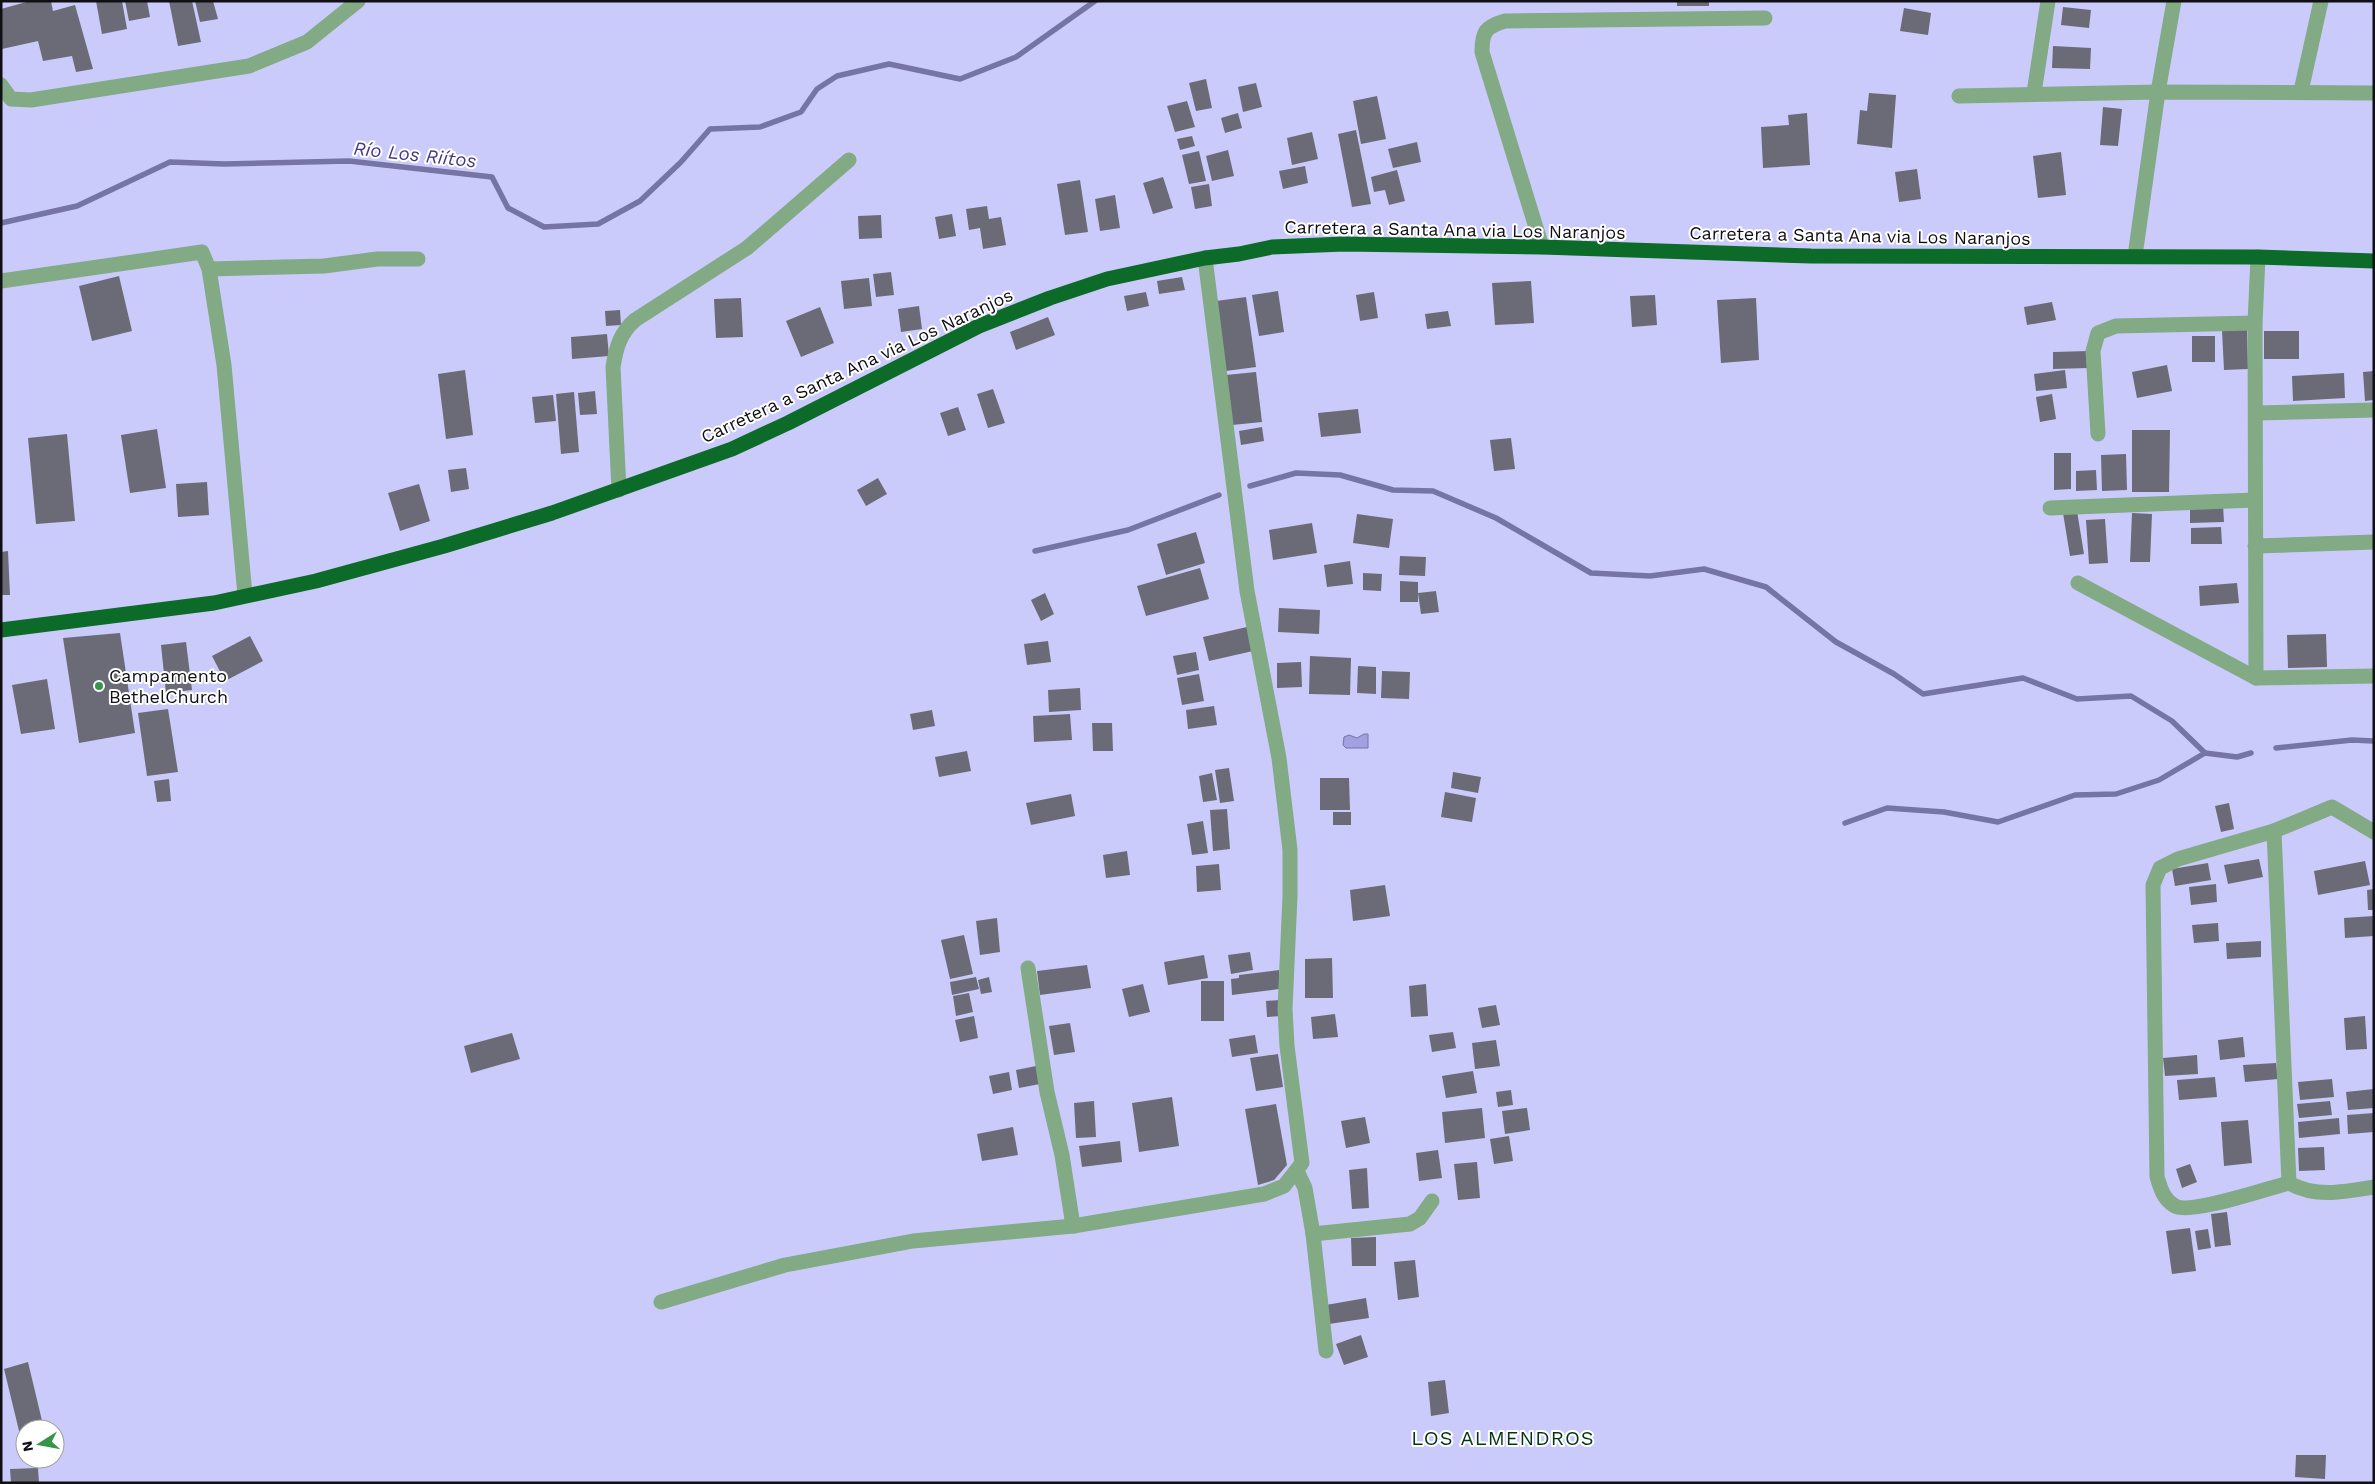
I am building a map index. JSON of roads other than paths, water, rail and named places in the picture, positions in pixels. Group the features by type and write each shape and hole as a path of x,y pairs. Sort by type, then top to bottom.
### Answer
{"main road":[{"name":"Carretera a Santa Ana via Los Naranjos","path":"1,630 195,605 246,596 316,580 444,546 552,513 732,449 788,423 979,326 1050,298 1107,279 1272,246 1542,247 1811,256 2258,257 2374,261"}],"street":[{"path":"1,85 11,98 31,100 249,66 306,42 358,1"},
{"path":"2034,93 2048,1"},
{"path":"2135,256 2158,92 2174,1"},
{"path":"2301,91 2321,1"},
{"path":"1542,247 1482,52 1482,36 1490,25 1505,21 1765,18"},
{"path":"1959,96 2034,93 2374,92"},
{"path":"619,490 613,367 616,348 624,330 635,320 747,248 849,160"},
{"path":"1,281 202,252 209,269 224,365 246,596"},
{"path":"2256,678 2254,323 2258,257"},
{"path":"661,1302 785,1265 913,1240 1073,1226 1264,1194 1284,1186 1302,1163 1287,1046 1285,1009 1290,850 1279,758 1246,591 1205,258"},
{"path":"209,269 324,266 376,259 418,259"},
{"path":"2098,434 2093,352 2098,333 2116,326 2254,323"},
{"path":"2256,413 2374,410"},
{"path":"2050,508 2255,500"},
{"path":"2256,546 2374,542"},
{"path":"2078,583 2256,678 2374,676"},
{"path":"2374,832 2332,808 2274,831 2178,859 2160,868 2153,885 2157,1177 2164,1197 2177,1207 2197,1208 2289,1183 2302,1190 2318,1193 2339,1193 2374,1187"},
{"path":"2274,831 2289,1183"},
{"path":"1028,968 1047,1092 1062,1156 1073,1226"},
{"path":"1297,1171 1305,1188 1313,1234 1326,1351"},
{"path":"1313,1234 1410,1224 1420,1218 1432,1200"}],"waterway":[{"name":"Río Los Riítos","path":"1,223 77,206 170,162 224,164 349,161 492,177 508,208 544,227 598,224 640,201 681,162 710,129 760,127 801,112 817,89 837,76 889,64 960,79 1016,57 1095,1"},
{"path":"1250,486 1296,473 1340,475 1393,490 1433,491 1496,518 1591,573 1650,576 1704,569 1766,587 1836,642 1894,674 1923,694 2023,678 2077,699 2131,696 2172,721 2205,753"},
{"path":"1035,551 1128,530 1219,495"},
{"path":"2276,748 2352,740 2374,741"},
{"path":"1845,823 1887,808 1944,812 1998,822 2075,795 2116,794 2159,780 2205,753 2237,757 2251,753"}],"place":[{"name":"Campamento BethelChurch","path":"99,686"}],"district":[{"name":"LOS ALMENDROS","path":"1503,1438"}]}
